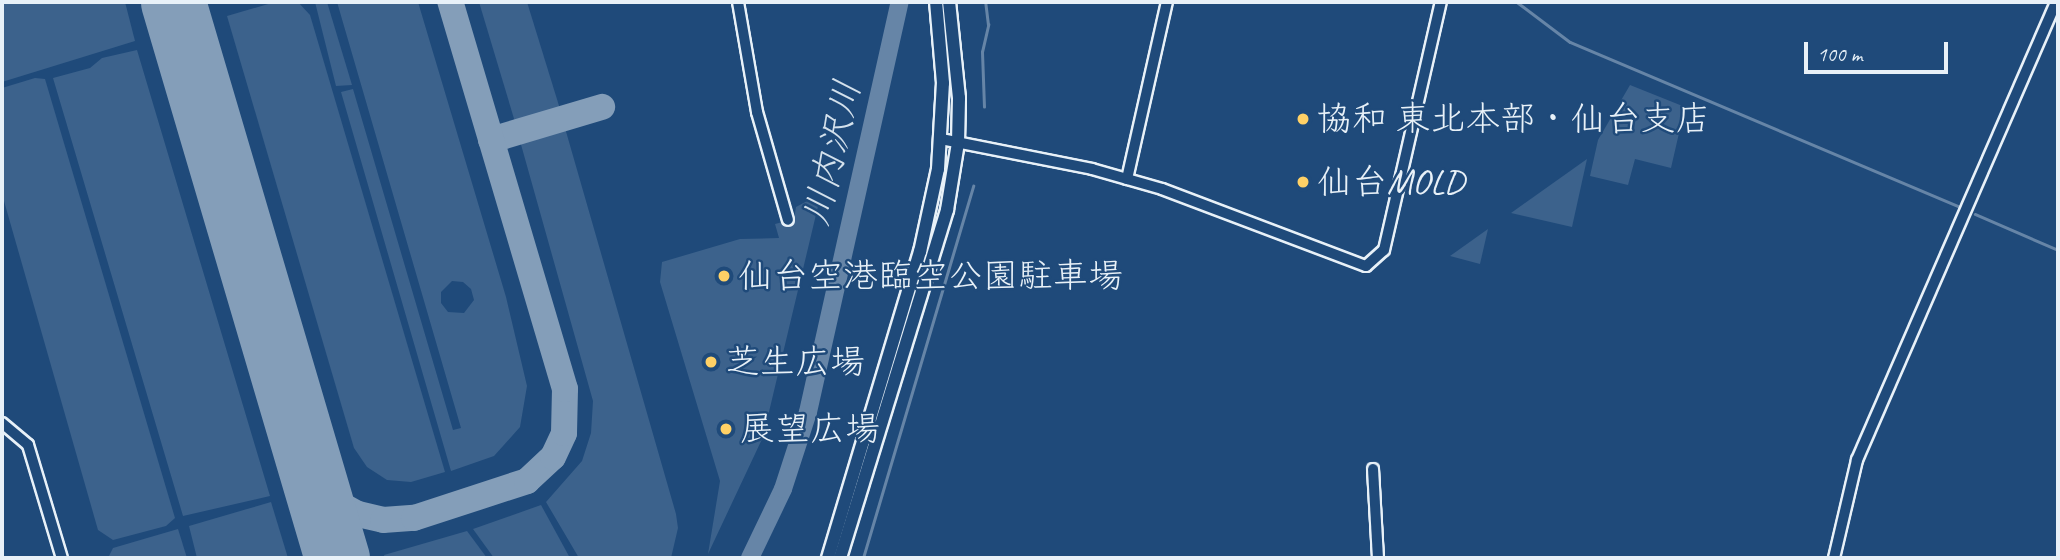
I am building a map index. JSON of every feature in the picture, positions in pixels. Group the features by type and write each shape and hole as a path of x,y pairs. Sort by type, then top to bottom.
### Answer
{"main road":[{"path":"828,558 920,252 942,139 943,83 936,2"},
{"path":"840,558 933,262 958,143 959,98 949,2"}],"street":[{"path":"738,2 757,112 788,220"},
{"path":"1127,179 1167,2"},
{"path":"942,139 1127,179 1359,266 1373,264 1381,257 1387,242 1441,2"},
{"path":"1835,558 1857,460 1971,203 2056,2"},
{"path":"2,423 29,445 62,558"},
{"path":"1373,469 1378,558"}],"shaded area":[{"path":"2,2 125,2 135,41 2,82"},
{"path":"275,2 298,2 310,15 445,472 411,482 387,480 367,467 354,448 227,16"},
{"path":"315,2 327,2 352,85 336,86"},
{"path":"337,2 418,2 506,297 527,386 520,427 494,456 451,471 341,92 353,89 453,430 461,428","holes":["452,281 463,282 471,289 474,300 464,313 448,312 441,303 441,292"]},
{"path":"479,2 527,2 560,109 515,122"},
{"path":"137,50 270,496 183,516 53,78 90,68 102,58"},
{"path":"35,78 45,79 175,518 166,526 113,540 98,530 2,194 2,88"},
{"path":"1630,85 1685,107 1671,168 1635,159 1628,185 1590,176 1598,140"},
{"path":"565,128 676,514 678,528 671,558 579,558 546,502 582,461 591,433 593,401 520,141"},
{"path":"1587,159 1572,227 1511,213"},
{"path":"809,200 819,202 763,437 708,554 720,481 660,282 662,262 740,239 779,238 775,224 794,219 796,207"},
{"path":"1488,229 1480,264 1450,256"},
{"path":"271,502 288,558 197,558 189,526"},
{"path":"541,505 570,558 494,558 473,529"},
{"path":"178,529 187,558 108,558 113,548"},
{"path":"467,531 487,558 385,558 384,555"}],"waterway":[{"name":"川内沢川","path":"750,558 783,489 808,412 900,2"},
{"path":"984,107 982,52 988,25 985,2"},
{"path":"1517,2 1570,42 1960,207"},
{"path":"863,558 973,186"},
{"path":"1975,214 2058,250"}],"taxiway":[{"path":"314,480 336,502 358,514 383,520 414,518 527,481 553,457 564,433 565,389 450,2"},
{"path":"491,140 602,107"}],"runway":[{"path":"173,2 337,558"}],"place":[{"name":"協和 東北本部・仙台支店","path":"1303,119"},
{"name":"仙台MOLD","path":"1303,182"},
{"name":"仙台空港臨空公園駐車場","path":"724,276"},
{"name":"芝生広場","path":"711,362"},
{"name":"展望広場","path":"726,429"}]}
